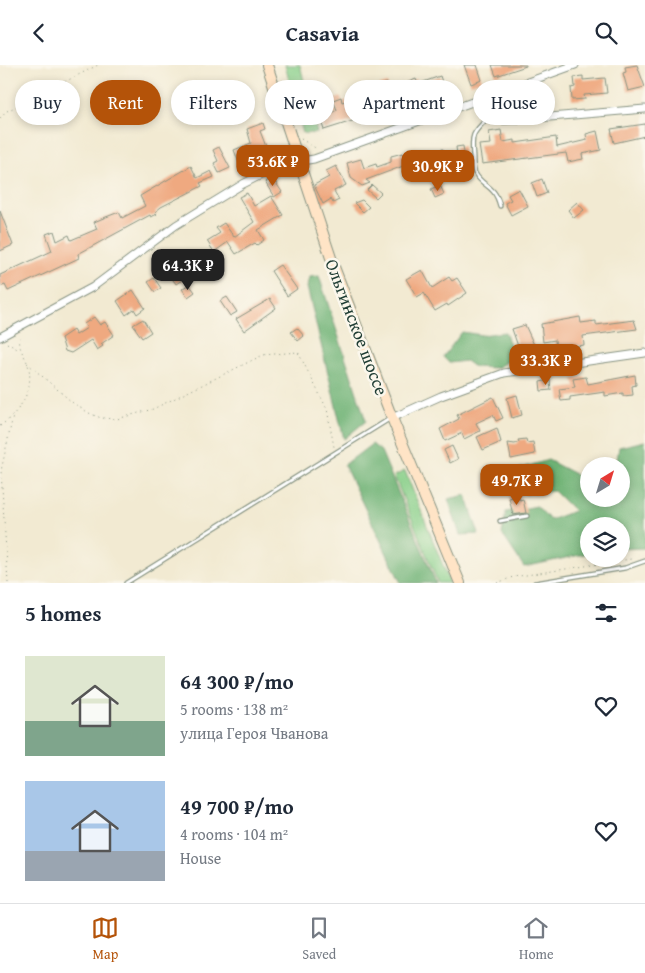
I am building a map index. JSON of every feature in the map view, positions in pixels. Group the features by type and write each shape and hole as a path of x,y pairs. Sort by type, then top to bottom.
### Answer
{"main road":[{"name":"Ольгинское шоссе","path":"268,65 297,162 334,267 392,418 460,583"}],"street":[{"path":"533,80 575,65"},
{"path":"0,337 93,287 200,210 282,164 326,155 473,103"},
{"path":"555,117 645,109"},
{"path":"392,418 450,392 504,373 645,353"}],"lane":[{"path":"481,125 472,138 474,168 478,177 497,193 500,206"},
{"path":"126,583 392,418"},
{"path":"500,521 527,516"},
{"path":"535,583 624,568 644,561"}],"path":[{"path":"0,118 7,111 98,65"},
{"path":"292,143 300,139 326,155"},
{"path":"19,350 20,336 25,325"},
{"path":"6,343 19,350 27,363 61,393 89,413 101,418 117,419 153,409 263,355 298,352 327,409 331,440 337,452"},
{"path":"0,426 13,416 28,393 30,378 27,363"},
{"path":"8,583 1,471 13,416"},
{"path":"497,583 513,577 626,558 644,561"}],"green space":[{"path":"285,65 300,65 304,80 289,80"},
{"path":"301,125 315,125 317,133 303,133"},
{"path":"319,276 366,421 344,439 307,287 310,277"},
{"path":"462,332 482,335 505,332 515,357 496,368 474,367 466,361 449,363 443,357"},
{"path":"645,441 645,548 630,549 630,517 580,517 580,555 524,567 502,534 506,512 537,506 550,520 574,511 554,491 525,494 516,470 548,460 575,474 580,479 580,507 630,507 630,457 617,457 619,447"},
{"path":"372,444 381,451 436,583 401,583 344,465"},
{"path":"405,471 450,583 438,583 394,476"},
{"path":"466,495 479,534 460,535 448,499"}],"building":[{"path":"464,65 477,65 482,80 473,80 471,84"},
{"path":"492,65 526,65 526,66 496,76"},
{"path":"637,65 645,87 628,91 623,73 626,72 625,67"},
{"path":"440,76 441,80 429,80"},
{"path":"583,76 583,80 605,78 607,93 584,95 585,99 572,100 571,88 575,87 574,77"},
{"path":"341,97 342,102 344,101 344,124 324,130 322,125 334,125 334,111 337,110 334,100"},
{"path":"263,123 265,129 260,131 267,149 239,163 234,150 251,143 247,129"},
{"path":"645,124 645,136 614,143 611,129"},
{"path":"501,130 503,142 515,140 515,143 556,137 557,147 587,140 586,134 597,131 601,150 582,154 583,159 568,162 566,153 482,164 479,145 491,144 489,132"},
{"path":"463,146 466,166 459,167 456,147"},
{"path":"219,147 230,168 219,173 214,163 218,161 213,150"},
{"path":"443,149 445,160 436,161 434,151"},
{"path":"403,153 406,165 366,180 370,183 362,186 351,178 347,163 361,159 364,168 376,164 377,167 391,162 391,156"},
{"path":"191,166 197,178 211,171 214,177 200,183 202,186 161,207 155,212 157,214 151,217 150,215 78,254 79,258 8,291 5,285 0,287 0,275 52,251 46,234 54,231 57,241 69,235 71,240 97,229 94,222 119,212 122,218 145,206 140,196"},
{"path":"336,166 346,185 334,191 339,200 333,203 331,199 323,204 314,185 329,177 326,171"},
{"path":"272,177 282,192 274,197 265,182"},
{"path":"542,179 547,193 537,197 532,183"},
{"path":"372,185 381,193 376,198 367,190"},
{"path":"440,185 444,194 435,198 431,189"},
{"path":"519,189 528,206 511,215 505,203 511,200 508,195"},
{"path":"247,193 254,206 271,196 283,215 258,230 264,240 257,245 255,243 236,254 228,242 214,252 207,241 220,233 216,228 224,223 234,237 254,222 239,197"},
{"path":"362,200 369,207 363,212 354,203"},
{"path":"577,202 584,210 574,218 568,210"},
{"path":"0,211 13,245 0,251"},
{"path":"210,253 221,269 205,280 194,264"},
{"path":"182,257 190,268 179,276 182,280 176,284 169,274 177,268 173,263"},
{"path":"280,265 297,289 287,296 271,271"},
{"path":"422,270 432,288 449,277 452,281 457,278 467,293 448,306 447,304 435,311 424,293 417,297 406,279"},
{"path":"154,278 161,288 155,292 148,282"},
{"path":"189,284 195,292 188,297 182,289"},
{"path":"133,290 145,308 137,314 134,309 126,315 117,301"},
{"path":"227,297 237,312 230,316 220,301"},
{"path":"270,299 276,308 244,331 236,319"},
{"path":"94,317 100,325 105,322 114,335 101,344 103,346 97,350 91,340 71,353 65,351 61,338 73,330 76,335 87,328 84,324"},
{"path":"580,317 581,323 596,321 596,325 634,320 637,329 583,336 584,345 564,348 556,349 555,340 543,342 541,324"},
{"path":"143,319 151,332 142,338 133,325"},
{"path":"525,325 535,347 520,352 512,329"},
{"path":"297,328 304,336 298,341 291,332"},
{"path":"635,375 636,385 632,386 633,395 623,396 623,393 605,396 605,392 570,397 570,400 561,401 559,389 575,387 573,379 586,377 588,384"},
{"path":"550,380 551,390 541,391 540,382"},
{"path":"517,395 522,415 512,418 507,398"},
{"path":"493,397 503,418 496,421 493,415 476,423 480,431 464,439 462,433 445,441 440,429 459,419 457,415"},
{"path":"497,428 501,442 483,450 477,437"},
{"path":"526,439 527,443 533,442 535,454 511,459 508,443 515,444 519,442 518,440"},
{"path":"452,446 458,459 450,463 444,450"},
{"path":"518,496 520,500 523,499 526,513 513,515 509,498"}]}
